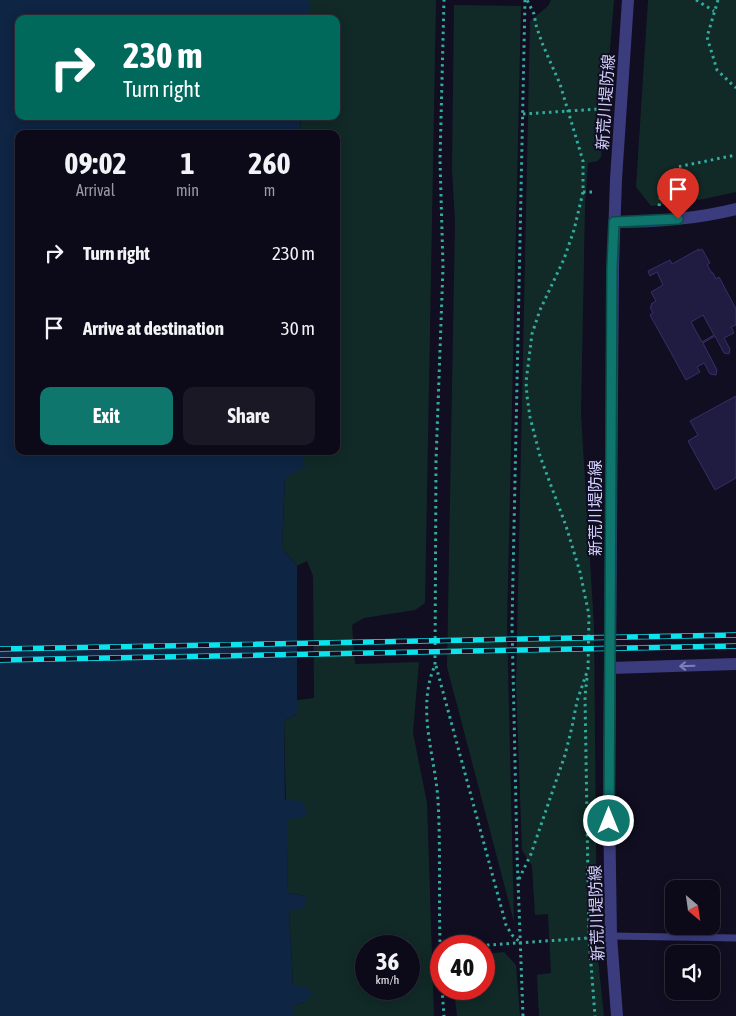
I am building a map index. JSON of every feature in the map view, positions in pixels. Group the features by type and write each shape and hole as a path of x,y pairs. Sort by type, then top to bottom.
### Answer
{"street":[{"name":"新荒川堤防線","path":"617,1016 611,936 609,802 612,268 628,0"},
{"path":"614,222 664,221 692,218 736,209"},
{"path":"610,668 736,664"}],"lane":[{"path":"611,936 736,938"}],"path":[{"path":"444,0 440,160 443,267 436,461 435,665 506,925 512,935 521,943"},
{"path":"526,0 534,14 539,34 560,84 583,161 583,192 580,209 564,259 551,283 532,334 526,382 530,417 540,456 566,526 580,572 589,615 588,669 585,696 589,938 595,1016"},
{"path":"524,1016 517,853 512,624 526,0"},
{"path":"696,0 714,11"},
{"path":"718,0 707,37 717,70 736,88"},
{"path":"523,114 599,109"},
{"path":"658,208 661,194 677,167 736,155"},
{"path":"583,192 593,192"},
{"path":"517,381 526,382"},
{"path":"435,665 428,681 427,724 438,799 441,935"},
{"path":"519,880 532,854 565,755 577,701 588,669"},
{"path":"495,945 589,938"},
{"path":"443,1000 444,1016"}],"green space":[{"path":"310,0 436,0 425,603 415,610 364,618 352,625 355,664 419,662 413,733 427,803 431,935 430,1000 433,1000 434,1016 294,1016 294,1005 305,1002 293,986 289,910 306,896 288,893 284,721 297,714 297,700 314,698 313,576 307,561 297,566 282,548 285,478 302,455 340,455 340,130 300,130 301,120 340,120 340,15 310,15"},
{"path":"551,0 614,0 601,157 598,161 588,163 585,205 581,415 594,625 597,950 604,1016 539,1016 537,975 551,973 548,914 535,915 532,866 522,850 516,685 530,21 548,6"},
{"path":"648,0 736,0 736,192 704,199 651,206 636,187"},
{"path":"454,5 521,6 507,626 514,922 447,667 455,221 452,169"},
{"path":"504,952 516,965 520,1016 457,1016 455,1000 495,1000 495,953"}],"water":[{"path":"0,0 310,0 310,15 15,15 15,120 301,120 300,130 15,130 15,455 303,456 305,467 285,478 282,548 297,566 297,714 284,721 285,800 302,801 307,812 303,818 287,819 288,893 306,896 306,904 301,909 289,910 293,986 305,987 313,993 305,1002 294,1005 294,1016 0,1016"}],"pier":[{"path":"298,576 300,576 300,700 297,700"}],"building":[{"path":"702,249 710,263 707,265 716,279 719,277 736,309 736,325 731,327 734,333 724,338 730,349 729,354 724,353 715,336 703,343 717,370 716,375 710,374 704,363 697,367 700,372 686,380 650,315 653,313 650,307 652,306 651,304 656,301 651,292 663,285 657,272 650,276 648,271 670,260 672,264","holes":["703,315 714,335 702,342 691,322"]},
{"path":"736,396 736,478 715,490 688,441 698,435 690,421"}],"railway":[{"path":"0,649 736,635"},
{"path":"0,660 736,646"}],"route":[{"path":"609,821 612,268 614,222 678,219"}]}
